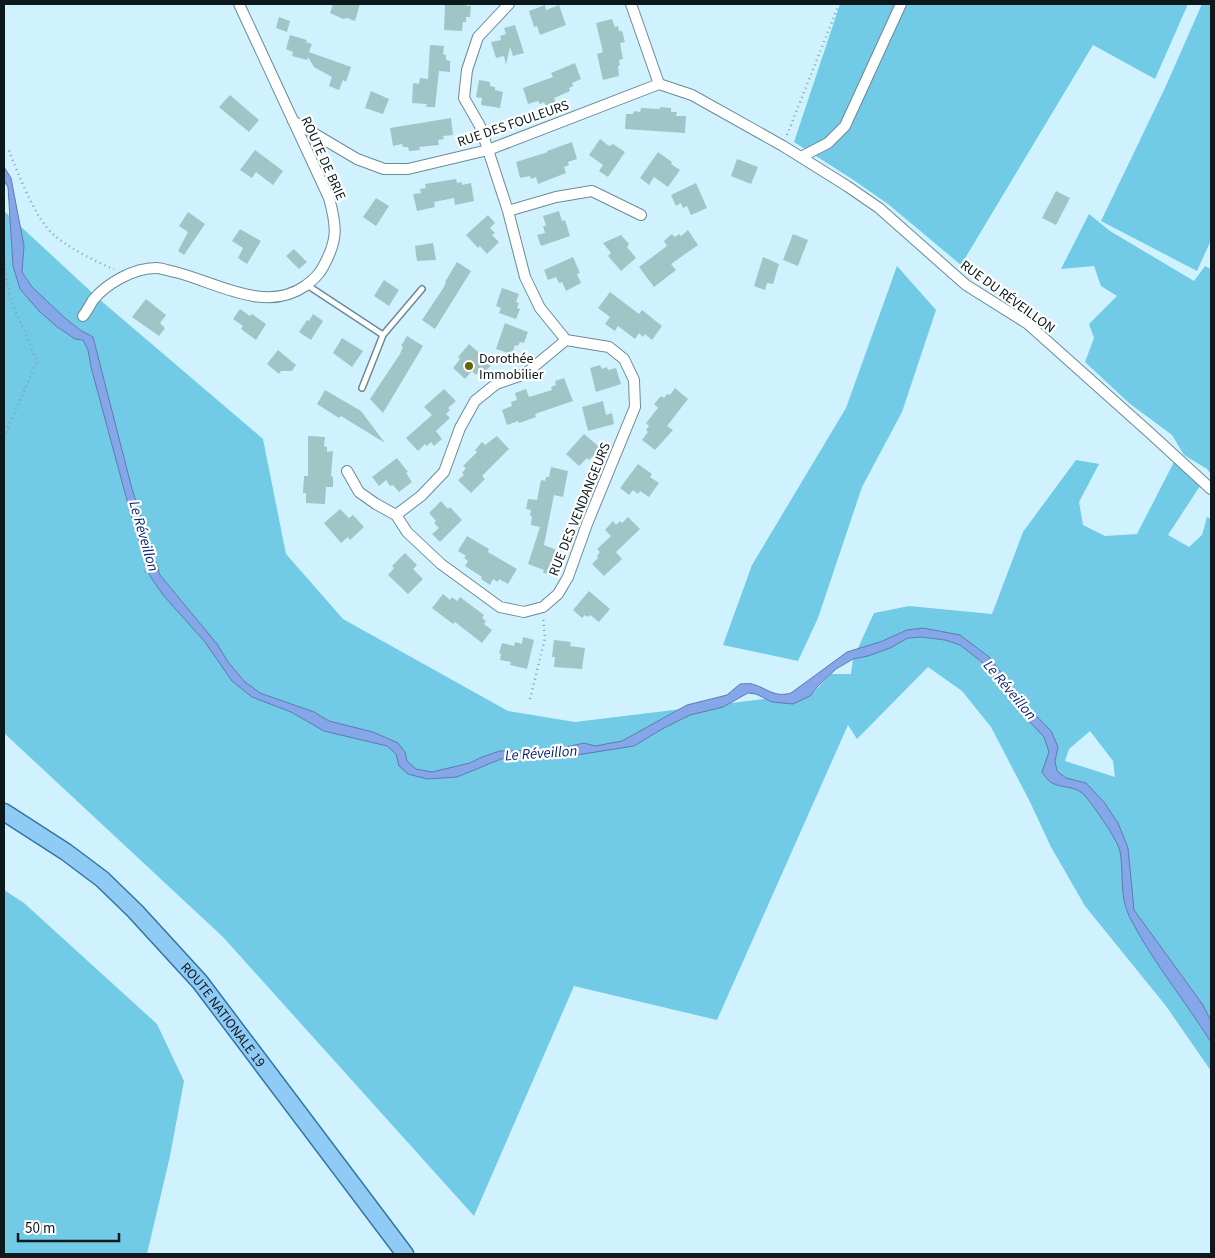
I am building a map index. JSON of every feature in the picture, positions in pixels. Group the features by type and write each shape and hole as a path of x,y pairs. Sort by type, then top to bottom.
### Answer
{"main road":[{"name":"ROUTE NATIONALE 19","path":"4,812 66,852 102,879 135,911 200,982 405,1254"}],"street":[{"name":"ROUTE DE BRIE","path":"83,316 94,300 111,283 134,272 156,268 186,275 244,294 273,298 296,292 318,276 332,250 335,221 329,198 239,4"},
{"path":"396,516 421,496 444,472 460,428 475,401 496,384 525,374 566,340 540,308 525,276 508,211 480,126 464,98 467,70 478,38 509,4"},
{"path":"630,4 658,84"},
{"path":"801,157 828,143 844,126 902,4"},
{"name":"RUE DES FOULEURS","path":"293,122 357,159 384,169 408,169 488,150 658,84"},
{"name":"RUE DU RÉVEILLON","path":"658,84 692,95 783,146 880,208 966,285 1028,324 1211,490"},
{"path":"508,211 556,197 592,192 641,215"},
{"name":"RUE DES VENDANGEURS","path":"542,607 558,594 568,577 587,524 635,407 634,380 624,359 609,347 566,340"},
{"path":"347,471 359,492 396,516 407,532 441,564 500,607 524,612 542,607"}],"lane":[{"path":"306,285 384,335"},
{"path":"362,388 384,335 422,289"}],"path":[{"path":"783,146 839,4"},
{"path":"4,149 9,151 35,210 53,235 98,263 128,275"},
{"path":"4,264 11,301 37,361 4,437"},
{"path":"144,572 161,566"},
{"path":"530,699 545,638 542,607"}],"shaded area":[{"path":"840,4 1188,4 1155,79 1093,45 961,265 888,204 794,142"},
{"path":"1202,4 1211,4 1211,240 1197,271 1101,221 1165,88"},
{"path":"4,211 99,299 263,439 286,554 343,619 508,711 575,722 813,693 831,674 851,674 853,659 874,613 909,606 992,614 1023,532 1076,460 1099,464 1079,502 1083,525 1105,536 1137,534 1175,460 1200,486 1168,535 1189,547 1202,535 1207,517 1211,519 1211,1071 1166,1006 1085,906 1051,847 991,727 962,691 928,667 857,739 848,725 717,1020 574,986 474,1216 223,937 4,733","holes":["1090,731 1113,761 1115,777 1065,761 1069,749"]},
{"path":"1089,214 1110,231 1194,281 1205,266 1211,269 1211,474 1207,469 1184,455 1172,435 1129,403 1085,362 1094,338 1089,324 1117,296 1101,286 1094,266 1061,269"},
{"path":"897,266 936,310 902,412 862,487 818,618 798,661 723,645 752,565 846,408"},
{"path":"4,890 24,903 157,1024 184,1081 170,1156 147,1254 4,1254"}],"water":[{"name":"Le Réveillon","path":"4,167 11,178 24,246 22,272 32,287 65,318 80,330 93,337 132,489 160,575 217,644 228,662 245,682 260,693 314,712 329,721 373,732 398,743 405,752 407,761 416,769 432,772 470,763 500,751 553,750 584,743 595,746 622,741 687,705 727,695 740,684 752,684 780,694 791,693 847,652 880,642 907,630 923,628 960,635 989,657 1026,705 1051,731 1058,747 1055,761 1057,771 1066,778 1086,783 1104,802 1118,823 1128,848 1134,910 1203,1005 1211,1021 1211,1042 1159,966 1130,918 1124,901 1120,851 1095,808 1082,793 1052,783 1042,772 1049,752 1044,737 1026,718 982,662 960,645 945,640 921,637 908,638 890,648 853,659 836,669 810,696 793,704 772,702 756,694 748,693 723,707 690,715 634,746 551,759 522,756 501,759 457,777 427,779 408,774 399,766 396,754 387,746 324,731 291,712 252,697 232,681 205,642 163,595 150,576 131,515 88,350 83,340 75,339 56,326 39,311 20,289 13,266 8,187 4,181"}],"building":[{"path":"333,4 360,4 355,21 347,18 343,19 330,13"},
{"path":"445,5 471,6 470,17 466,17 466,22 463,22 462,31 444,30"},
{"path":"545,5 546,10 559,5 566,25 540,35 537,26 534,27 529,11"},
{"path":"279,17 290,21 287,32 276,28"},
{"path":"612,19 615,27 618,26 619,31 622,31 625,42 620,43 623,59 619,60 619,76 603,80 597,54 603,52 596,23"},
{"path":"515,25 524,53 513,56 510,47 506,65 504,56 496,58 491,42 501,40 500,36 506,34 504,28"},
{"path":"290,35 307,40 306,42 312,44 309,52 351,67 346,82 343,80 339,90 329,86 332,77 314,67 308,57 307,60 292,56 293,52 286,49"},
{"path":"430,45 444,46 443,54 446,55 446,60 450,61 450,72 439,71 435,107 426,107 427,104 412,103 413,83 419,84 420,78 428,79"},
{"path":"575,63 581,79 572,83 573,86 569,88 570,91 554,98 556,103 546,106 544,102 540,104 538,101 528,104 523,88 553,77 551,73"},
{"path":"479,80 490,82 490,86 495,87 495,90 503,92 500,108 481,105 482,98 476,97"},
{"path":"371,91 389,99 383,114 365,108"},
{"path":"230,95 259,120 249,132 219,107"},
{"path":"660,107 671,108 671,112 677,112 676,116 686,116 685,133 625,129 626,114 633,114 634,111 640,112 641,108 660,109"},
{"path":"451,118 453,135 443,136 444,139 438,140 439,145 419,147 420,150 409,151 408,147 403,147 402,144 393,146 390,128"},
{"path":"600,139 609,146 613,144 625,152 608,177 599,171 603,165 589,155"},
{"path":"572,142 577,159 568,162 569,165 564,167 566,173 538,184 536,177 531,179 530,176 520,178 516,162"},
{"path":"255,150 283,171 273,185 256,172 252,178 240,170"},
{"path":"658,152 680,170 668,187 654,177 649,185 640,178"},
{"path":"737,159 758,167 751,184 731,176"},
{"path":"456,179 457,183 462,182 462,185 471,183 474,201 455,205 454,198 434,202 435,207 417,211 413,194 421,193 420,189 426,188 425,184"},
{"path":"696,183 707,208 691,215 687,206 683,208 681,203 676,206 671,195"},
{"path":"1056,191 1070,198 1056,225 1042,218"},
{"path":"376,198 389,206 376,226 363,217"},
{"path":"559,211 562,221 565,220 570,236 541,246 537,235 545,233 543,226 546,226 543,216"},
{"path":"188,212 205,224 184,255 178,251 188,232 179,226"},
{"path":"488,215 495,223 490,228 495,233 492,235 499,242 487,254 480,246 478,248 466,235"},
{"path":"240,229 261,241 247,264 238,258 243,248 232,241"},
{"path":"688,230 698,245 671,264 676,270 654,287 639,267 667,246 664,241 672,234 675,237 679,234 681,236"},
{"path":"793,234 808,240 798,266 783,260"},
{"path":"621,235 629,244 627,247 636,258 621,271 608,256 611,253 603,243"},
{"path":"433,243 436,260 417,261 415,246"},
{"path":"294,249 307,262 299,269 286,256"},
{"path":"573,257 580,273 577,274 581,283 566,291 562,282 559,283 556,277 548,280 544,270"},
{"path":"763,257 779,264 773,284 767,283 765,290 754,286"},
{"path":"457,262 471,271 435,329 422,320 442,290"},
{"path":"384,280 399,290 389,306 374,296"},
{"path":"502,288 519,294 516,302 519,303 517,308 520,309 516,319 499,313 501,308 496,306"},
{"path":"610,292 639,314 642,310 662,326 652,340 645,334 643,337 639,333 635,339 618,326 615,331 605,324 610,317 598,308"},
{"path":"146,299 166,315 160,323 165,328 159,336 132,317"},
{"path":"240,309 250,316 252,314 266,324 256,340 241,329 243,326 233,319"},
{"path":"313,314 323,321 311,340 299,332"},
{"path":"505,323 528,332 524,343 520,342 518,346 515,345 512,354 496,349"},
{"path":"407,336 423,346 383,413 370,399 400,354 403,347 401,346"},
{"path":"342,338 363,351 352,367 333,353"},
{"path":"469,344 492,364 484,373 480,370 476,375 472,371 465,379 453,368 460,359 458,357"},
{"path":"278,350 296,365 292,371 281,371 279,374 267,364"},
{"path":"600,365 602,369 607,367 608,370 616,368 621,384 596,392 590,368"},
{"path":"564,378 573,401 535,414 536,417 507,425 502,410 512,406 511,402 517,400 515,393 526,389 529,397 552,390 551,387 556,385 555,381"},
{"path":"675,388 688,399 667,426 673,430 655,450 642,440 648,432 646,430 649,426 646,423 658,408 654,404 661,396 664,398 667,394 670,395"},
{"path":"444,389 456,401 448,408 450,410 446,414 450,418 436,431 442,439 434,446 431,442 427,446 425,444 418,451 406,438 432,415 424,407"},
{"path":"325,390 361,411 385,443 341,416 339,418 317,404"},
{"path":"603,401 606,415 612,413 614,424 588,431 582,407"},
{"path":"584,434 603,450 595,458 593,456 589,460 587,458 579,466 566,454"},
{"path":"308,436 325,437 324,446 327,447 327,452 333,451 331,476 333,477 333,487 326,487 325,504 306,503 306,493 303,493 304,476 308,476"},
{"path":"497,436 509,449 482,476 485,479 471,493 458,480 464,475 462,473 466,468 463,466 477,452 475,450 482,442 485,445"},
{"path":"397,458 408,472 406,473 412,482 399,492 393,485 390,486 386,480 379,486 372,477"},
{"path":"638,464 652,474 650,477 659,483 649,497 640,491 638,494 633,490 629,495 620,488"},
{"path":"551,467 568,471 563,497 554,495 544,545 562,552 554,575 543,573 544,570 528,564 540,527 531,525 531,510 526,509 528,499 537,500 541,480 545,481 546,477 549,477"},
{"path":"441,501 448,509 450,507 462,520 440,542 432,534 439,528 429,513"},
{"path":"340,509 349,518 353,515 364,527 350,540 348,537 341,543 324,523"},
{"path":"628,517 640,529 616,552 622,559 604,576 592,564 598,558 597,556 600,552 597,549 611,536 605,530 613,521 616,525 620,521 622,523"},
{"path":"467,536 489,549 488,552 517,569 508,584 499,579 498,582 493,579 490,585 481,579 482,577 465,566 468,561 464,558 466,556 458,551"},
{"path":"405,553 417,565 413,569 423,579 408,594 388,575 394,568 392,566"},
{"path":"589,591 610,609 599,622 590,615 588,617 585,615 582,618 573,610"},
{"path":"443,594 450,600 452,597 457,601 460,597 484,615 482,618 486,621 484,624 492,630 482,643 455,622 453,624 432,608"},
{"path":"523,637 534,640 527,669 510,665 511,662 500,660 501,654 499,653 502,643 514,646 515,642 522,644"},
{"path":"554,640 571,642 570,646 585,648 582,669 554,667 555,657 552,657"}],"place":[{"name":"Dorothée Immobilier","path":"469,366"}]}
